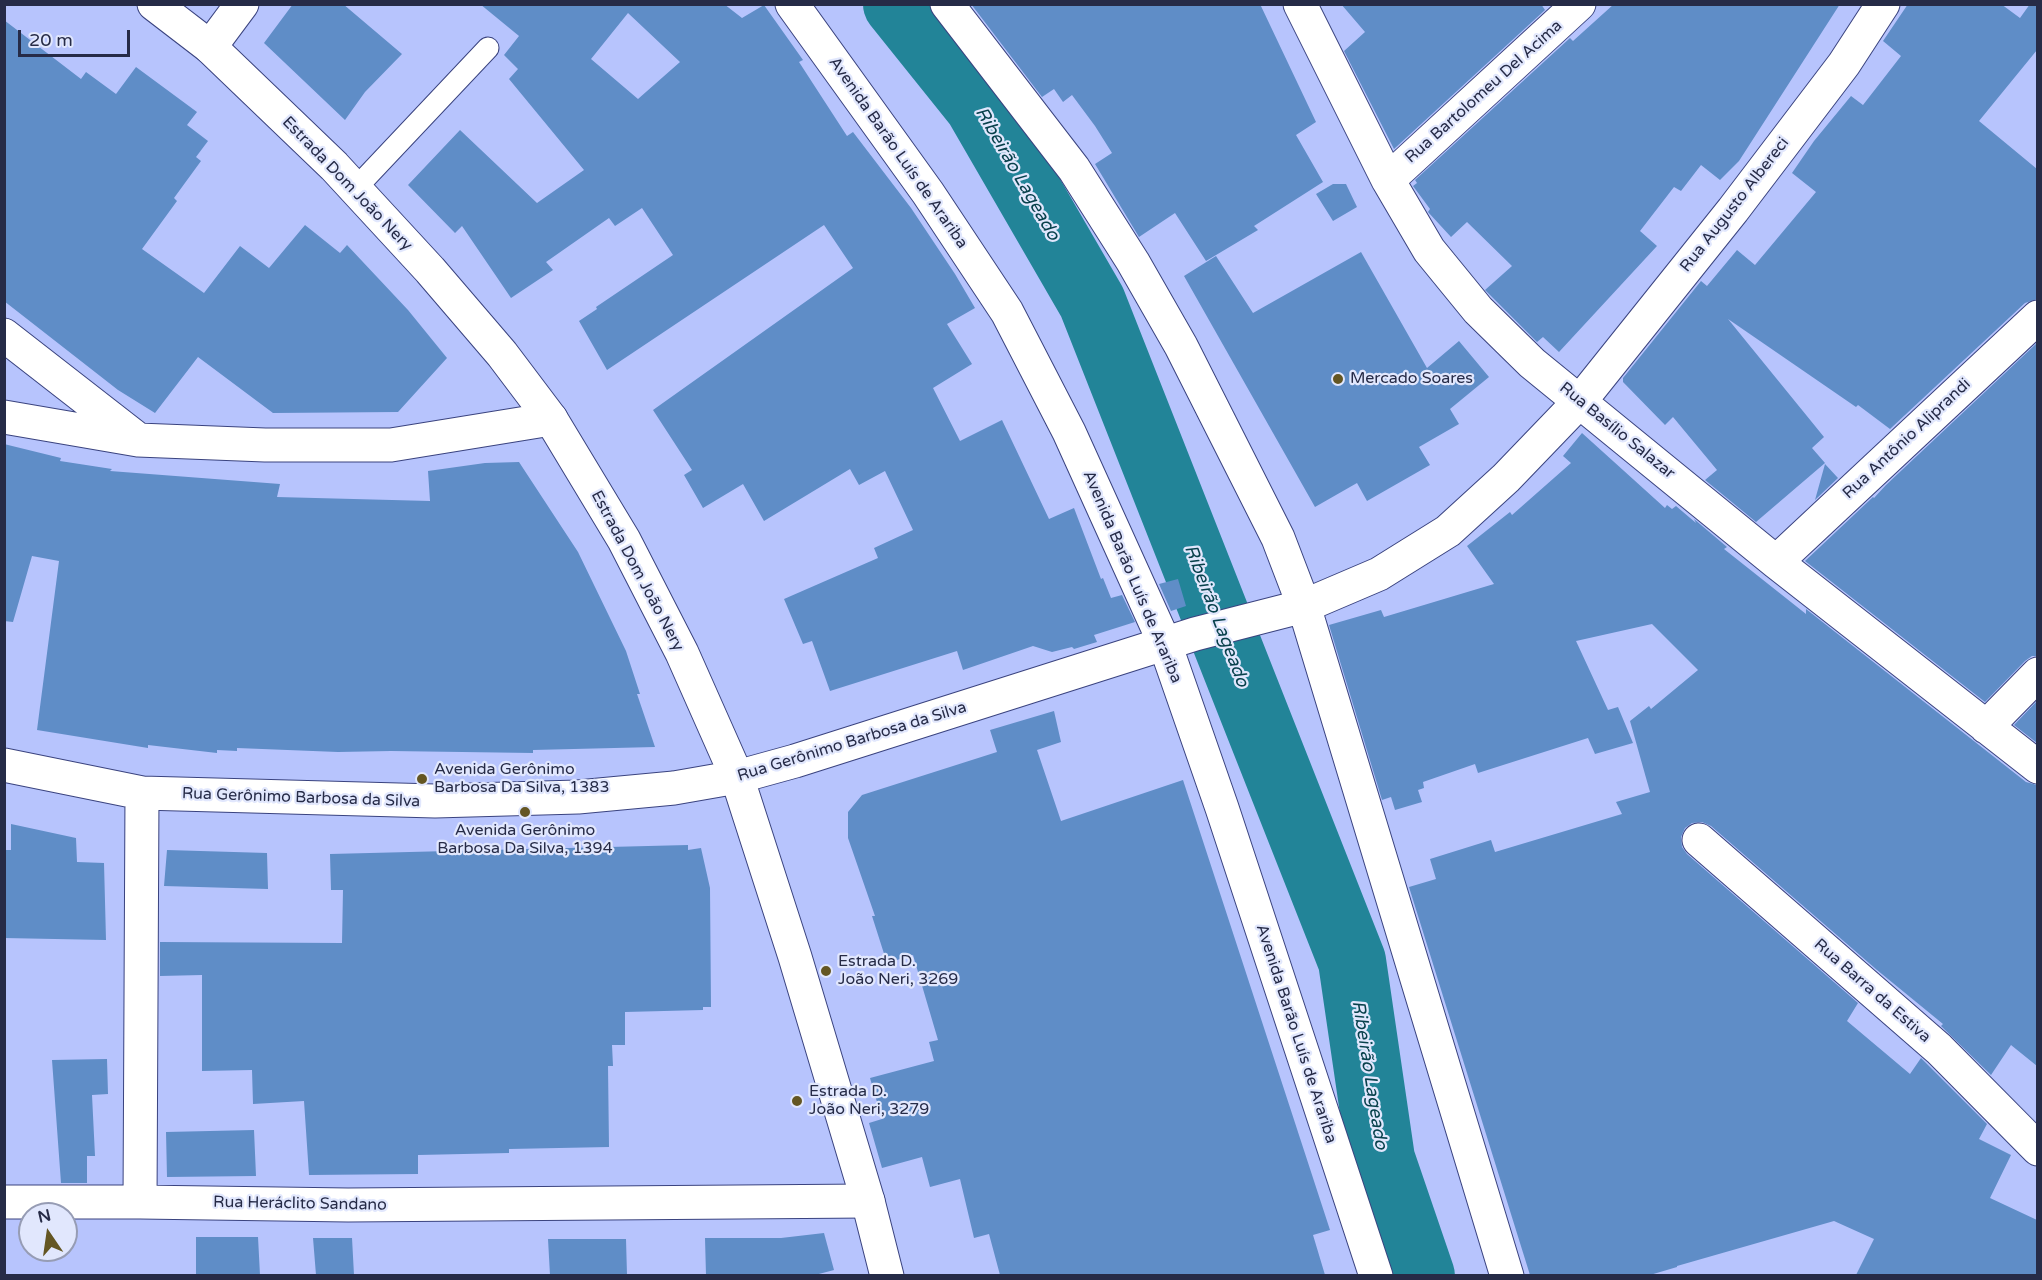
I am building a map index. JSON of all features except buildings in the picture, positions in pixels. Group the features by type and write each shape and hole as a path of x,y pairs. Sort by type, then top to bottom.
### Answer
{"street":[{"name":"Estrada Dom João Nery","path":"154,4 210,47 355,189 430,270 495,345 551,419 624,540 682,653 737,777 795,957 868,1202 887,1275"},
{"path":"210,47 242,4"},
{"name":"Avenida Barão Luís de Arariba","path":"792,4 928,194 1007,312 1068,432 1165,645 1222,807 1376,1275"},
{"path":"947,4 1074,169 1133,262 1181,346 1273,528 1304,606 1506,1275"},
{"name":"Rua Basílio Salazar","path":"1300,4 1388,180 1429,249 1478,310 1532,363 1581,400 1776,562 2037,767"},
{"name":"Rua Bartolomeu Del Acima","path":"1388,180 1579,4"},
{"name":"Rua Augusto Albereci","path":"1581,400 1740,201 1844,64 1884,4"},
{"name":"Rua Antônio Aliprandi","path":"1776,562 2037,317"},
{"path":"4,335 138,440"},
{"name":"Rua Gerônimo Barbosa da Silva","path":"4,765 142,793 447,801 578,797 674,788 737,777 817,754 1195,634 1304,606 1379,574 1448,531 1506,478 1581,400"},
{"path":"4,417 138,440 265,446 391,444 551,419"},
{"path":"1986,727 2037,674"},
{"path":"140,1202 142,793"},
{"name":"Rua Barra da Estiva","path":"1699,840 1939,1049 2037,1149"},
{"name":"Rua Heráclito Sandano","path":"4,1202 348,1205 868,1202"}],"lane":[{"path":"355,189 488,48"}],"waterway":[{"name":"Ribeirão Lageado","path":"897,4 978,105 1092,302 1352,961 1381,1159 1421,1276"}],"place":[{"name":"Mercado Soares","path":"1338,379"},
{"name":"Avenida Gerônimo Barbosa Da Silva, 1383","path":"422,779"},
{"name":"Avenida Gerônimo Barbosa Da Silva, 1394","path":"525,812"},
{"name":"Estrada D. João Neri, 3269","path":"826,971"},
{"name":"Estrada D. João Neri, 3279","path":"797,1101"}]}
